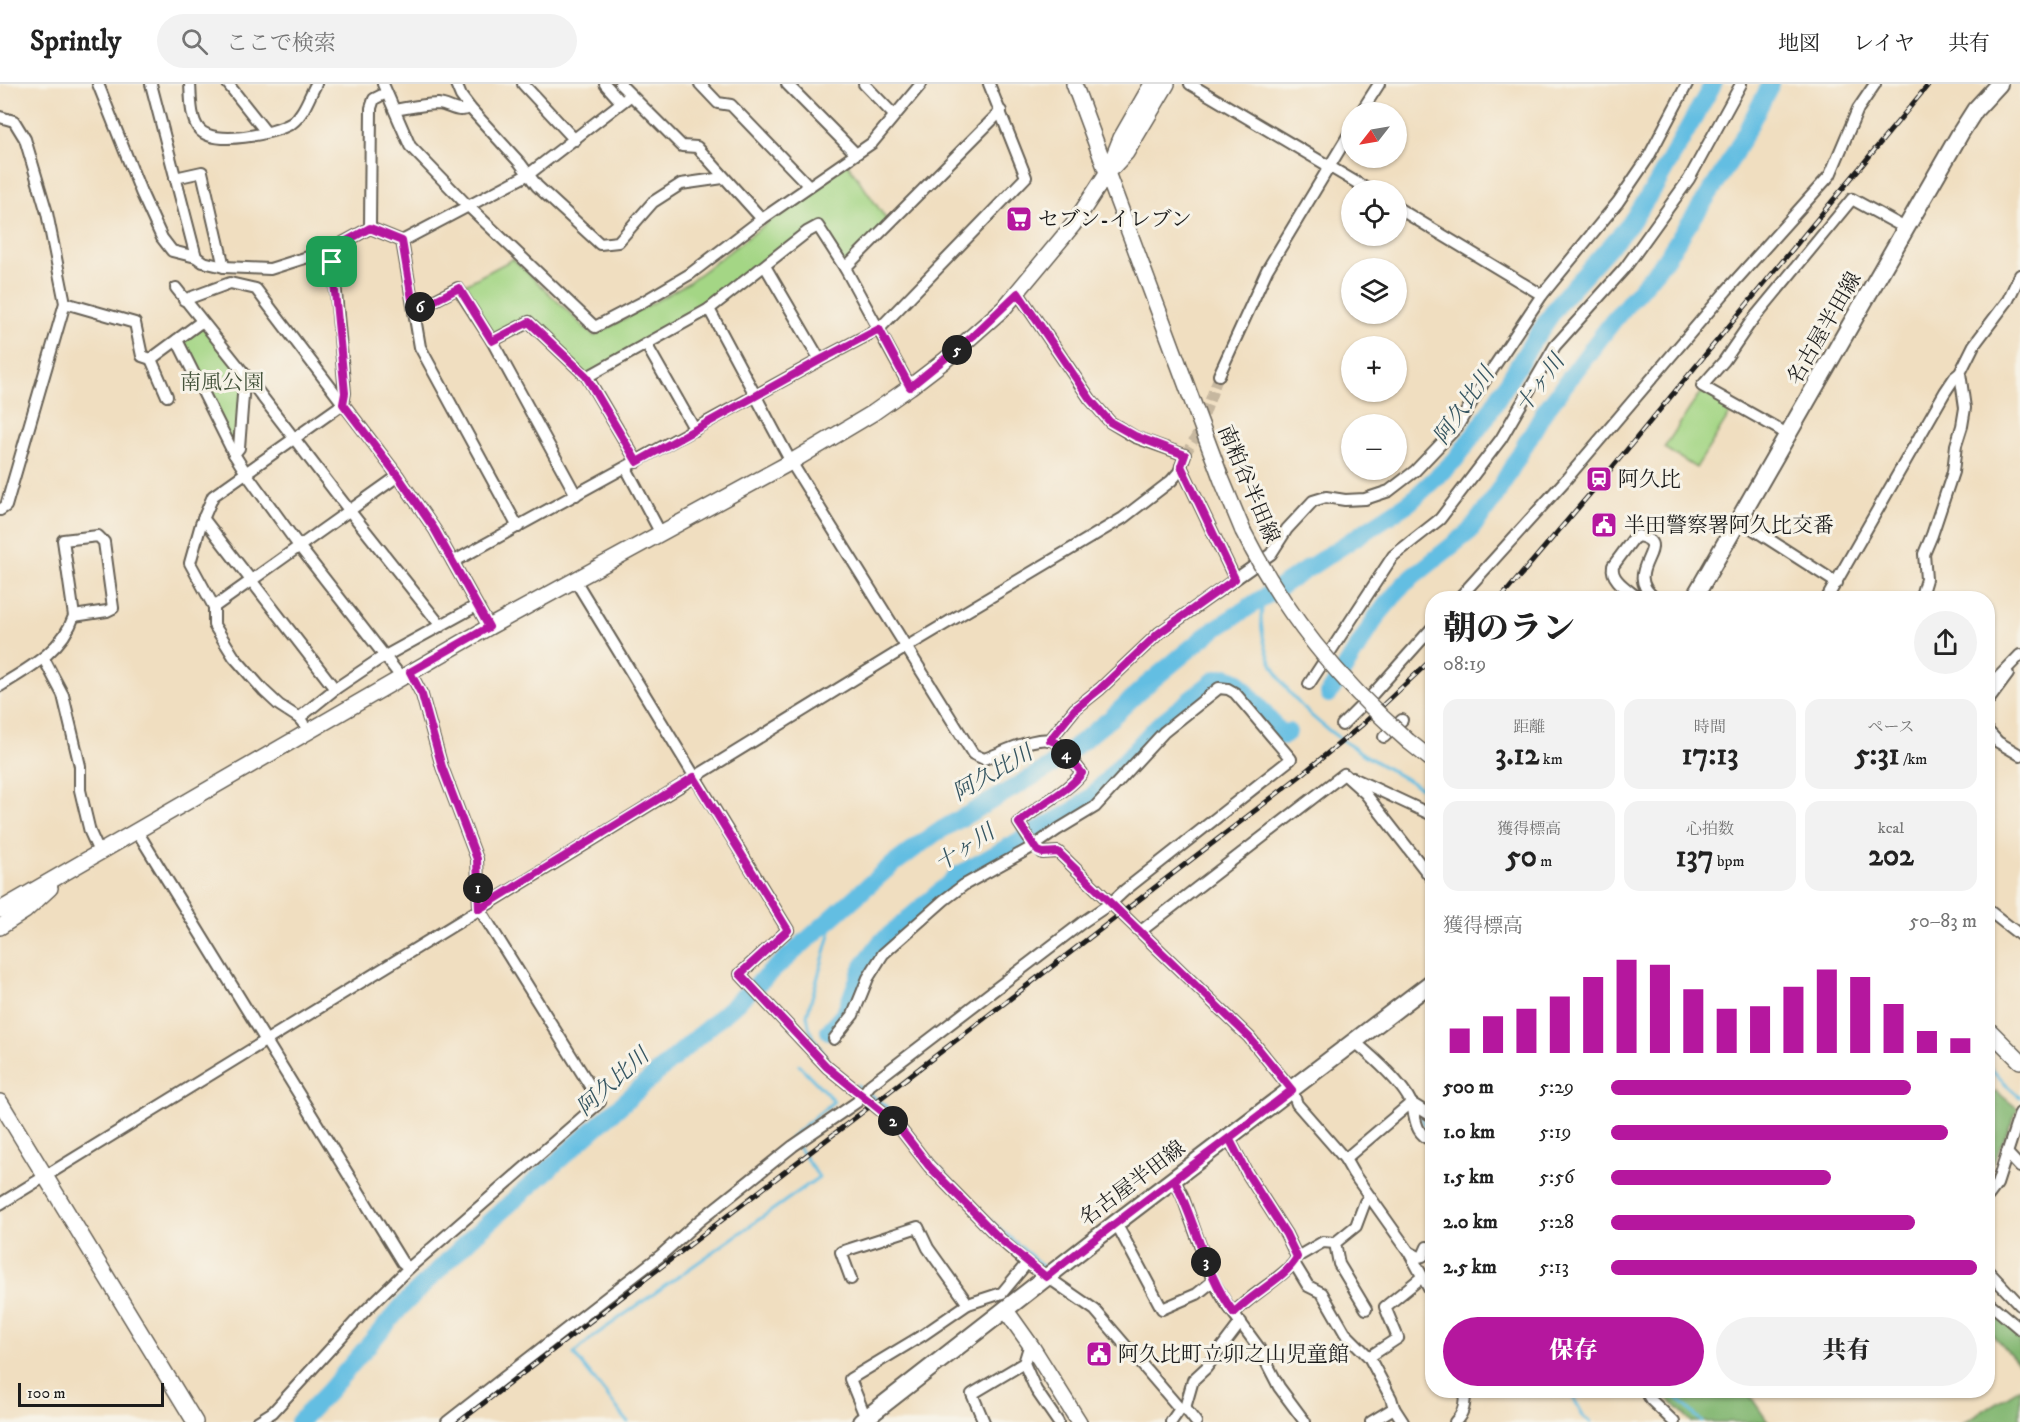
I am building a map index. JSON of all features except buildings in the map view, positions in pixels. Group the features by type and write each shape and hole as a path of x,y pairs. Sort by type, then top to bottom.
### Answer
{"main road":[{"name":"名古屋半田線","path":"1698,591 1971,117 1999,84"},
{"name":"名古屋半田線","path":"865,1421 1046,1277 1425,987"}],"street":[{"path":"98,84 141,192 162,238 172,251 224,267 270,269 330,250 370,228"},
{"path":"151,84 196,257"},
{"path":"190,84 195,122 205,134 226,139 266,132 292,123 301,113 316,84"},
{"path":"228,84 266,132"},
{"path":"456,84 460,96 537,186 600,244 618,242 653,202 681,184 723,178"},
{"path":"523,84 575,140"},
{"path":"605,84 682,146 697,147 762,219"},
{"path":"620,84 626,99"},
{"path":"700,84 718,103 731,105 809,186"},
{"path":"787,84 855,153"},
{"path":"864,84 894,115"},
{"path":"370,228 371,108 374,99 385,88 410,146 467,205 595,327 690,274 762,219 872,143 921,84"},
{"path":"453,562 879,329 1026,177 989,84"},
{"name":"南粕谷半田線","path":"1074,84 1221,478 1244,531 1271,581 1305,633 1352,688 1408,741 1425,754"},
{"path":"1107,173 1121,138 1152,84"},
{"path":"0,910 489,627 791,462 873,413 910,387 973,336 1018,293 1073,225 1107,173 1126,153 1167,84"},
{"path":"1190,84 1352,180"},
{"path":"1367,102 1379,84"},
{"path":"1309,684 1393,556 1440,519 1501,439 1555,346 1625,268 1683,188 1742,84"},
{"path":"1465,591 1563,483 1830,174 1858,110 1875,84"},
{"path":"1054,742 1075,709 1100,689 1159,633 1271,554 1287,529 1312,501 1326,497 1344,500 1365,499 1389,491 1415,471 1457,427 1542,295 1618,202 1648,158 1685,85"},
{"path":"402,241 529,174 626,99"},
{"path":"395,110 438,104 464,111 470,108"},
{"path":"845,268 1001,111"},
{"path":"0,117 14,121 25,139 47,213 65,303 6,506 0,510"},
{"path":"1220,375 1267,270 1341,147"},
{"path":"175,178 202,172 224,267"},
{"path":"1788,435 1702,386 1724,361 1750,323 1852,199 1907,230"},
{"path":"1407,214 1542,295"},
{"path":"586,376 709,309 807,232 818,226 845,268 910,387"},
{"path":"370,228 402,241"},
{"path":"402,241 420,347 518,527"},
{"path":"330,250 344,382 343,404"},
{"path":"765,266 820,360"},
{"path":"1831,591 1945,392 1960,373 1974,345 2008,300 2020,275"},
{"path":"184,300 230,283 256,289 398,476 435,530 489,627"},
{"path":"176,288 441,626"},
{"path":"414,311 459,288 492,341 576,495"},
{"path":"0,1204 908,646 1123,518 1171,480 1179,472 1185,455 1135,436 1110,422 1090,399 1018,293"},
{"path":"65,303 135,323 142,356 150,359 167,396"},
{"path":"709,309 791,462 974,754 984,759 1022,743 1054,742"},
{"path":"150,359 201,322"},
{"path":"492,341 529,322 586,376 637,462"},
{"path":"177,340 234,454 246,473 382,653 406,675 422,695 442,767 477,859 479,909 600,1101 408,1268 273,1412 256,1422"},
{"path":"646,344 694,430"},
{"path":"1922,591 1926,579 1924,554 1953,472 1956,444 1962,426 1965,408 1960,373"},
{"path":"234,454 239,448 244,382 247,377"},
{"path":"309,732 299,718 279,705 245,672 214,626 214,607 190,563 203,518 213,496 343,404"},
{"path":"1181,466 1235,579"},
{"path":"626,468 660,532"},
{"path":"214,607 398,476"},
{"path":"203,518 335,688"},
{"path":"1738,520 1836,583"},
{"path":"0,686 44,659 65,633 74,616 63,540 98,536 104,542 113,608 74,616"},
{"path":"1623,585 1633,584 1642,573 1652,553 1650,543 1638,536 1633,539 1611,571 1614,577 1623,585 1630,591"},
{"path":"1642,573 1644,588 1647,591"},
{"path":"574,580 788,930 740,974 827,1067 895,1122 929,1166 1000,1239 1027,1263 1095,1310 1196,1422"},
{"path":"299,718 335,688 476,606"},
{"path":"1342,725 1425,636"},
{"path":"1995,681 2020,655"},
{"path":"44,659 63,695 80,766 80,790 94,854"},
{"path":"1995,693 2008,677 2008,668"},
{"path":"447,1422 660,1256 699,1221 794,1146 857,1102 879,1078 1111,903 1291,759 1235,693 1219,688 1164,732 1095,807 964,885 884,954 867,978 854,1015 834,1039"},
{"path":"1384,737 1402,720"},
{"path":"1995,739 2020,755"},
{"path":"1054,742 1082,773 1019,823 1032,844 1043,853 1058,852 1249,1037 1292,1090 1297,1104 1345,1159 1409,1252 1425,1282"},
{"path":"1344,774 1425,811"},
{"path":"1344,774 1365,793 1425,870"},
{"path":"1141,930 1344,774"},
{"path":"137,831 343,1167 408,1268"},
{"path":"0,927 25,911 94,854"},
{"path":"1995,915 2020,935"},
{"path":"1995,1036 2020,1061"},
{"path":"1354,1041 1382,1067 1411,1103 1425,1111"},
{"path":"0,1102 195,1422"},
{"path":"1345,1159 1411,1103"},
{"path":"1411,1103 1413,1119 1425,1137"},
{"path":"1995,1187 2020,1113"},
{"path":"1229,1138 1247,1173 1286,1234 1308,1286 1322,1293 1345,1333 1369,1357 1403,1422"},
{"path":"2007,1153 2020,1167"},
{"path":"1174,1180 1182,1195 1214,1281 1259,1348 1279,1387 1305,1422"},
{"path":"1171,1422 1183,1408 1193,1380 1206,1368 1248,1299 1285,1272 1296,1260 1323,1242 1335,1243 1356,1226 1365,1202 1370,1197"},
{"path":"1116,1223 1162,1309 1197,1294 1214,1281"},
{"path":"851,1279 841,1252 918,1227 928,1248 968,1304"},
{"path":"1335,1243 1339,1264 1366,1309"},
{"path":"1409,1252 1419,1257 1423,1256 1425,1252"},
{"path":"865,1421 850,1379 923,1335 968,1304 1002,1293 1027,1263"},
{"path":"1369,1357 1398,1338 1385,1307 1422,1277"},
{"path":"1995,1278 2020,1305"},
{"path":"1995,1308 2020,1329"},
{"path":"1005,1309 1079,1422"},
{"path":"1032,1347 1028,1350 1024,1363 1036,1390 1058,1422"},
{"path":"984,1422 972,1394 1024,1363"},
{"path":"1455,1422 1464,1410 1465,1398"},
{"path":"1650,1398 1674,1422"},
{"path":"1371,1422 1394,1408"}],"green space":[{"path":"847,163 889,223 845,268 818,226 709,309 587,377 530,322 492,341 458,288 513,259 594,336 686,284"},
{"name":"南風公園","path":"201,322 247,377 234,454 177,340"},
{"path":"1704,392 1733,409 1696,468 1664,448 1700,393"},
{"path":"1995,1092 2018,1109 1995,1158"},
{"path":"1995,1315 2020,1335 2020,1365 1995,1338"},
{"path":"2020,1388 2020,1422 1964,1422"},
{"path":"1667,1398 1752,1398 1768,1422 1692,1422"}],"waterway":[{"name":"阿久比川","path":"299,1422 402,1306 470,1239 887,869 934,834 1051,766 1111,718 1209,633 1410,502 1455,460 1484,421 1533,341 1562,299 1629,225 1656,185 1713,84"},
{"name":"十ヶ川","path":"1329,694 1377,616 1404,584 1469,532 1493,500 1544,412 1613,321 1664,261 1713,188 1732,158 1771,84"},
{"path":"1264,597 1261,619 1267,651 1280,679 1299,704 1323,726 1350,745 1425,790"},
{"name":"十ヶ川","path":"829,1031 845,1013 863,966 880,943 960,874 1074,810 1093,795 1157,726 1216,679 1227,677 1237,681 1283,736 1288,732"},
{"path":"827,1059 810,1031 807,1015 833,924 832,917"},
{"path":"628,1422 574,1354 594,1336 819,1177 791,1137 834,1101 799,1065"},
{"path":"1995,1073 2020,1097"},
{"path":"857,1085 898,1116 917,1142"},
{"path":"1420,1115 1425,1126"},
{"path":"928,1157 993,1223 1047,1270"},
{"path":"1164,1382 1182,1405"},
{"path":"1573,1398 1584,1417 1591,1422"},
{"path":"1677,1398 1702,1422"}],"tunnel":[{"path":"1185,455 1198,433 1219,375"}],"railway":[{"path":"1507,591 1601,481 1929,84"},
{"path":"459,1422 1300,776 1363,724 1425,666"}],"place":[{"name":"セブン-イレブン","path":"1019,219"},
{"name":"阿久比","path":"1599,479"},
{"name":"半田警察署阿久比交番","path":"1604,525"},
{"name":"阿久比町立卯之山児童館","path":"1099,1354"}],"route":[{"path":"332,262 330,250 370,228 402,241 414,311 459,288 492,341 529,322 586,376 637,462 879,329 910,387 973,336 1018,293 1090,399 1110,422 1135,436 1185,455 1181,466 1235,579 1159,633 1100,689 1075,709 1050,740 1057,743 1082,773 1072,784 1019,823 1038,851 1058,852 1141,930 1249,1037 1292,1090 1229,1138 1174,1180 1182,1195 1214,1281 1234,1313 1248,1299 1285,1272 1297,1257 1286,1234 1247,1173 1229,1138 1046,1277 1027,1263 1000,1239 929,1166 895,1122 827,1067 740,974 788,930 694,777 479,909 477,859 442,767 422,695 410,672 489,627 435,530 398,476 343,404 345,393 332,262"}]}
